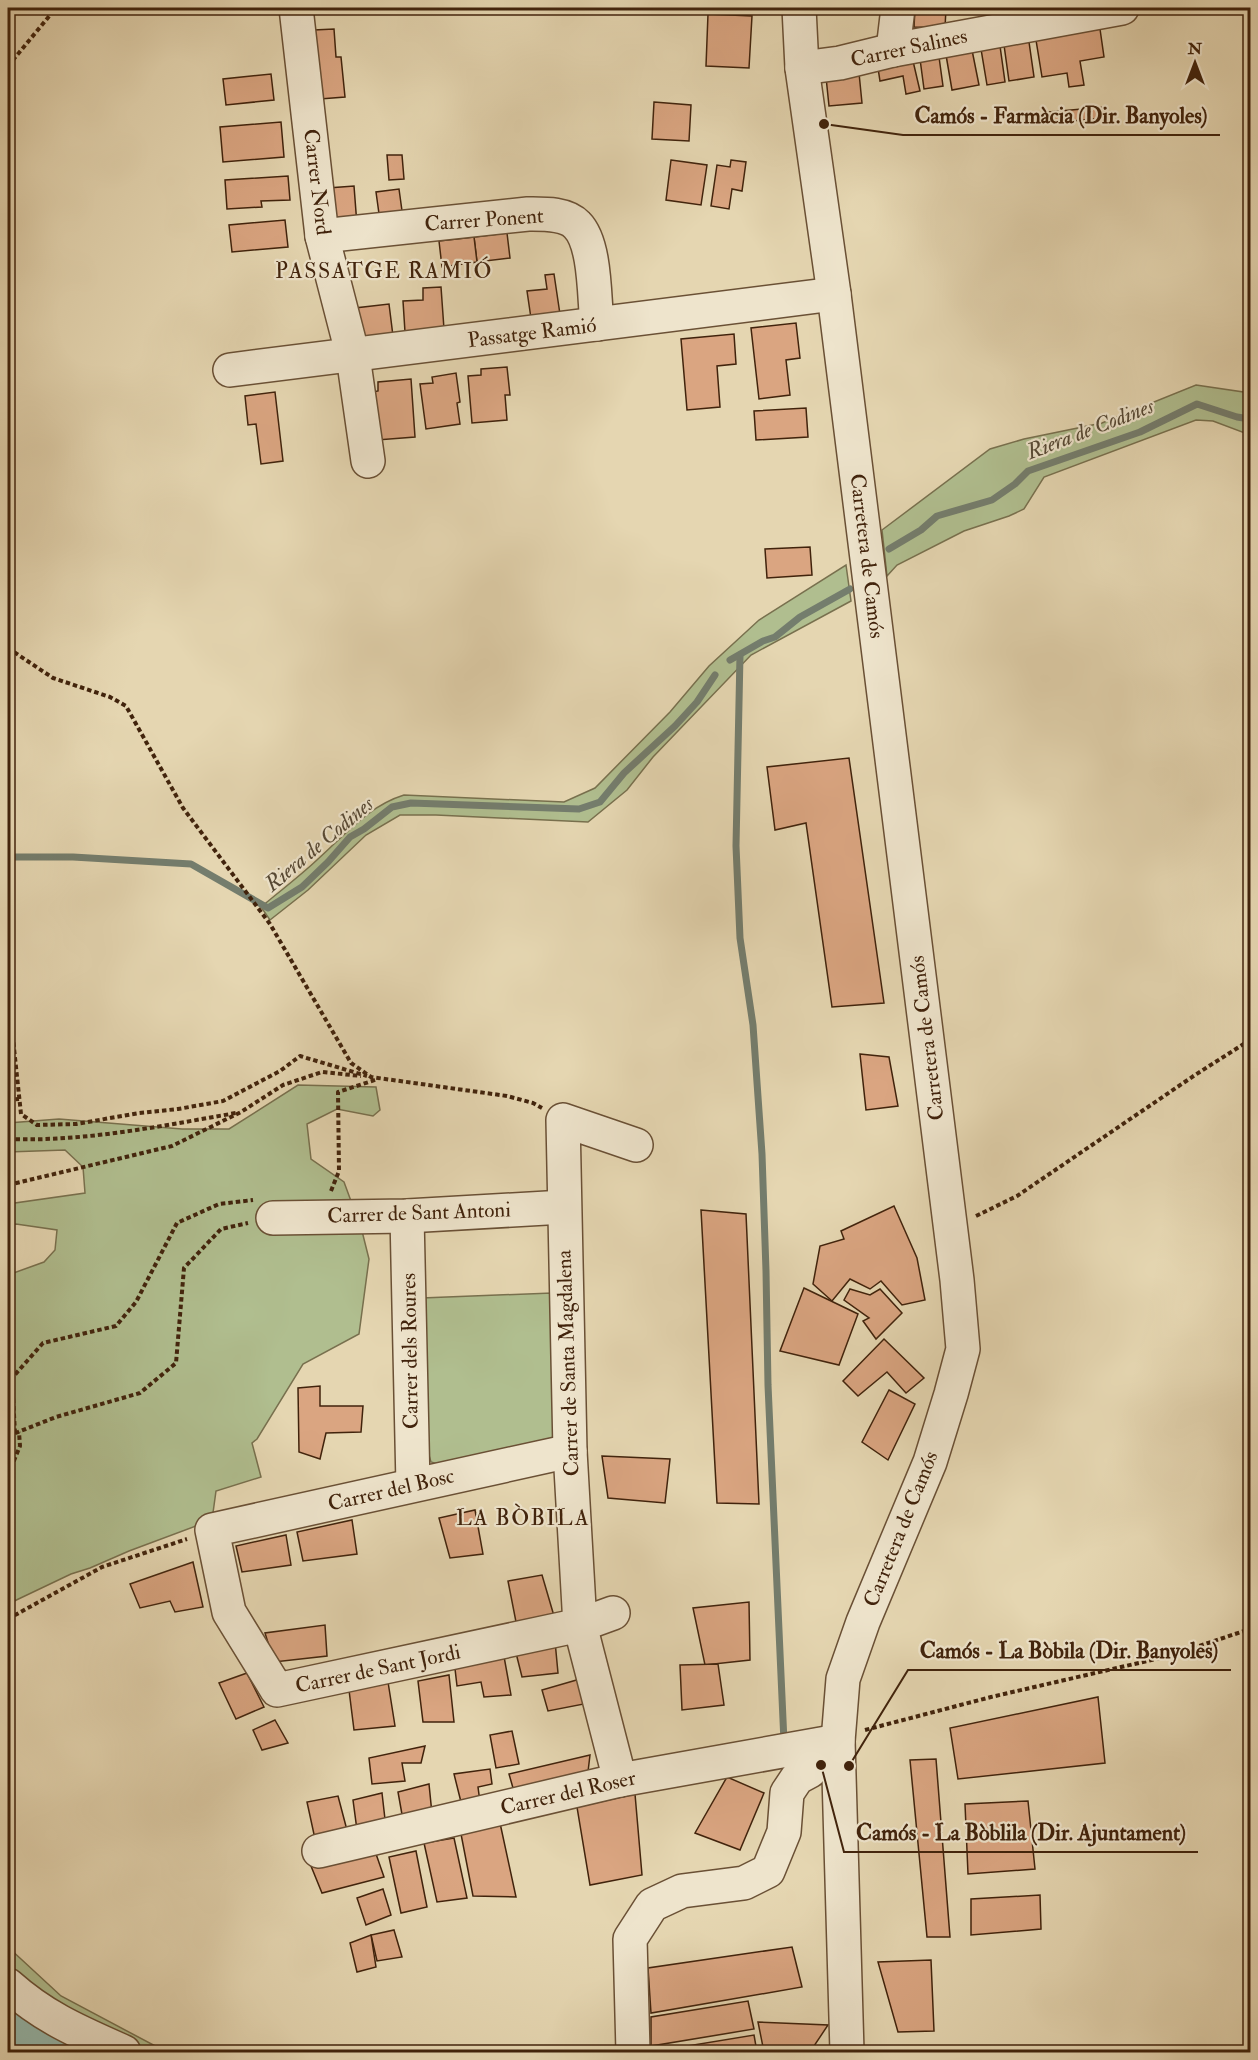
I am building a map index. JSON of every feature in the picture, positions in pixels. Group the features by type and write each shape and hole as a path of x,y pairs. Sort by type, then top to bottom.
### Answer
{"street":[{"name":"Carrer Nord","path":"296,8 322,236 353,356 368,461"},
{"name":"Carretera de Camós","path":"799,8 802,68 834,294 957,1280 963,1349 930,1462 863,1622 821,1752 847,2052"},
{"path":"893,51 898,8"},
{"name":"Carrer Salines","path":"802,68 840,63 1038,15 1122,8"},
{"name":"Carrer Ponent","path":"322,236 518,215 557,215 577,224 585,238 591,261 597,324"},
{"name":"Passatge Ramió","path":"230,370 834,294"},
{"path":"563,1120 636,1145"},
{"name":"Carrer de Santa Magdalena","path":"563,1120 570,1451 580,1625 620,1780"},
{"name":"Carrer de Sant Antoni","path":"263,1209 407,1216 564,1207"},
{"name":"Carrer dels Roures","path":"407,1216 413,1485"},
{"name":"Carrer del Bosc","path":"212,1530 570,1451"},
{"name":"Carrer de Sant Jordi","path":"212,1530 229,1612 277,1690 580,1625 613,1613"},
{"path":"633,2052 630,1940 652,1905 682,1891 744,1883 768,1871 784,1832 787,1793 797,1778 821,1752"},
{"name":"Carrer del Roser","path":"319,1851 620,1780 821,1752"},
{"path":"8,1985 26,2001 59,2023 124,2052"}],"path":[{"path":"8,66 56,8"},
{"path":"8,648 53,678 126,706 183,808 270,924 351,1063 370,1077"},
{"path":"11,1020 21,1114 37,1125 76,1124 223,1101 280,1071 300,1056 379,1079 507,1096 533,1103 563,1120"},
{"path":"950,1224 966,1221 1017,1196 1195,1075 1251,1040"},
{"path":"8,1185 172,1146 241,1112 283,1085 322,1072 370,1077"},
{"path":"330,1192 339,1171 338,1092 379,1079"},
{"path":"8,1100 19,1099"},
{"path":"8,1139 43,1140 142,1129 241,1112"},
{"path":"8,1475 20,1446 12,1378 44,1343 116,1326 136,1302 177,1222 219,1204 263,1209"},
{"path":"8,1436 56,1417 140,1393 176,1363 184,1268 221,1229 263,1209"},
{"path":"8,1619 102,1567 212,1530"},
{"path":"821,1752 991,1697 1169,1656 1251,1629"}],"green space":[{"path":"1196,385 1250,393 1250,435 1213,421 1196,420 1044,477 1024,509 964,531 897,565 887,576 882,530 990,449 1024,439 1102,423"},
{"path":"846,565 851,601 751,655 653,757 627,790 588,822 400,815 366,835 308,890 270,920 261,907 368,814 379,806 404,795 564,802 595,788 670,712 709,666 759,620"},
{"path":"298,1085 376,1087 380,1110 373,1116 337,1109 307,1124 311,1159 344,1182 362,1231 369,1259 359,1334 303,1364 257,1439 252,1443 261,1477 216,1491 212,1520 71,1574 8,1604 8,1275 44,1262 55,1250 57,1230 16,1224 8,1226 8,1204 85,1193 83,1167 65,1150 8,1152 8,1123 59,1119 182,1129 229,1129"},
{"path":"552,1293 558,1429 553,1439 441,1465 431,1462 428,1452 422,1298"},
{"path":"8,1947 61,1996 159,2048 185,2052 8,2052"}],"building":[{"path":"915,8 946,8 945,28 914,27"},
{"path":"708,14 752,16 749,68 706,66"},
{"path":"1250,16 1250,49 1247,49 1244,33 1249,32 1246,17"},
{"path":"334,29 336,57 341,57 345,97 320,99 314,30"},
{"path":"1100,29 1104,57 1080,61 1084,85 1069,87 1067,73 1042,77 1036,40"},
{"path":"1029,42 1034,77 1009,81 1004,45"},
{"path":"1000,46 1005,82 987,85 981,49"},
{"path":"972,50 979,85 952,90 946,55"},
{"path":"939,57 943,86 924,89 920,59"},
{"path":"913,61 920,91 906,94 903,76 880,81 878,68"},
{"path":"859,73 862,103 829,106 826,77"},
{"path":"271,74 274,100 226,105 223,79"},
{"path":"654,102 691,105 689,141 652,139"},
{"path":"1104,107 1105,118 1050,123 1049,112"},
{"path":"281,122 284,157 223,162 220,127"},
{"path":"387,155 402,155 404,179 389,180"},
{"path":"671,160 707,165 701,205 666,200"},
{"path":"731,160 746,162 742,191 732,189 729,209 711,206 717,165 730,167"},
{"path":"288,176 290,200 261,201 262,207 227,209 225,180"},
{"path":"354,186 357,225 332,227 328,188"},
{"path":"399,189 403,218 380,221 376,192"},
{"path":"285,220 288,247 232,252 229,225"},
{"path":"507,233 510,258 477,262 474,237"},
{"path":"474,237 477,262 442,267 439,241"},
{"path":"554,274 561,321 532,325 527,291 547,289 545,275"},
{"path":"441,287 444,329 405,332 403,301 423,300 423,288"},
{"path":"389,304 393,336 359,340 355,308"},
{"path":"796,323 800,358 786,360 790,395 759,399 751,328"},
{"path":"734,334 736,364 717,366 720,407 687,410 681,339"},
{"path":"507,367 510,395 505,395 507,420 472,423 468,376 481,375 481,369"},
{"path":"456,373 460,424 426,429 420,384 433,383 432,377"},
{"path":"411,379 415,437 377,440 373,392 378,391 378,382"},
{"path":"275,392 283,461 261,464 256,424 248,425 245,396"},
{"path":"806,408 808,437 756,440 754,411"},
{"path":"810,547 812,575 767,578 765,549"},
{"path":"849,758 884,1003 832,1007 806,823 775,830 767,767"},
{"path":"860,1054 889,1057 898,1106 866,1110"},
{"path":"894,1206 917,1258 925,1300 902,1305 881,1281 870,1289 850,1279 832,1301 813,1284 820,1246 844,1239 841,1231"},
{"path":"701,1210 746,1214 759,1504 717,1503"},
{"path":"804,1288 858,1314 839,1365 780,1351"},
{"path":"850,1289 870,1295 880,1289 902,1313 876,1339 863,1321 869,1318 844,1300"},
{"path":"884,1339 924,1378 906,1393 887,1372 858,1396 843,1381"},
{"path":"320,1386 320,1406 363,1406 361,1432 326,1433 320,1459 299,1452 298,1388"},
{"path":"889,1390 915,1404 888,1460 862,1442"},
{"path":"602,1456 670,1459 665,1503 608,1498"},
{"path":"475,1510 483,1554 450,1558 439,1518"},
{"path":"352,1520 357,1554 303,1561 297,1532"},
{"path":"286,1535 291,1565 242,1572 236,1546"},
{"path":"193,1562 203,1607 175,1612 170,1601 140,1608 130,1584"},
{"path":"542,1575 554,1616 516,1622 508,1581"},
{"path":"749,1602 750,1660 705,1665 693,1608"},
{"path":"325,1625 327,1656 274,1662 265,1633"},
{"path":"555,1641 558,1673 522,1677 515,1649"},
{"path":"503,1651 511,1695 484,1697 481,1682 457,1686 454,1660"},
{"path":"718,1664 724,1705 682,1710 680,1665"},
{"path":"247,1673 264,1707 236,1719 219,1683"},
{"path":"449,1675 454,1722 423,1722 418,1681"},
{"path":"580,1679 584,1704 548,1711 542,1690"},
{"path":"388,1682 395,1726 354,1730 349,1690"},
{"path":"1098,1697 1105,1763 958,1779 950,1728"},
{"path":"275,1720 288,1743 262,1750 253,1730"},
{"path":"512,1731 519,1764 496,1768 490,1735"},
{"path":"425,1746 421,1763 402,1763 405,1781 372,1784 369,1758"},
{"path":"590,1755 587,1780 515,1795 509,1774"},
{"path":"936,1759 950,1937 927,1937 910,1760"},
{"path":"490,1769 492,1784 478,1787 480,1802 462,1806 454,1774"},
{"path":"727,1777 764,1793 740,1850 695,1833"},
{"path":"429,1784 432,1814 403,1820 398,1792"},
{"path":"382,1793 386,1828 357,1830 353,1800"},
{"path":"635,1794 642,1875 590,1885 577,1807"},
{"path":"338,1796 348,1834 315,1839 307,1802"},
{"path":"1028,1801 1035,1869 968,1874 965,1804"},
{"path":"500,1823 516,1897 473,1896 461,1834"},
{"path":"454,1838 467,1898 437,1902 424,1843"},
{"path":"375,1851 384,1877 322,1893 311,1866"},
{"path":"416,1851 427,1907 401,1913 389,1857"},
{"path":"383,1889 391,1915 366,1925 357,1898"},
{"path":"1040,1895 1041,1929 971,1935 971,1899"},
{"path":"394,1930 402,1957 377,1961 371,1935"},
{"path":"371,1935 376,1967 357,1972 350,1943"},
{"path":"792,1947 802,1987 651,2013 648,1968"},
{"path":"931,1960 934,2031 898,2032 878,1962"},
{"path":"748,2001 754,2029 651,2046 651,2017"},
{"path":"758,2022 828,2025 810,2052 764,2052"},
{"path":"754,2035 757,2052 651,2052"}],"waterway":[{"name":"Riera de Codines","path":"889,549 921,530 937,516 992,500 1015,484 1028,471 1140,432 1197,404 1250,419"},
{"name":"Riera de Codines","path":"730,660 763,641 775,637 800,617 850,589"},
{"path":"740,655 736,846 740,938 753,1025 762,1154 768,1385 784,1742"},
{"name":"Riera de Codines","path":"8,857 73,857 191,864 268,908 302,887 350,837 392,807 411,803 579,809 600,802 624,773 675,726 697,702 715,675"},
{"path":"8,2024 20,2028 59,2052"}],"place":[{"name":"Camós - Farmàcia (Dir. Banyoles)","path":"824,124"},
{"name":"Camós - La Bòblila (Dir. Ajuntament)","path":"821,1765"},
{"name":"Camós - La Bòbila (Dir. Banyoles)","path":"849,1766"}],"district":[{"name":"PASSATGE RAMIÓ","path":"384,271"},
{"name":"LA BÒBILA","path":"523,1518"}]}
